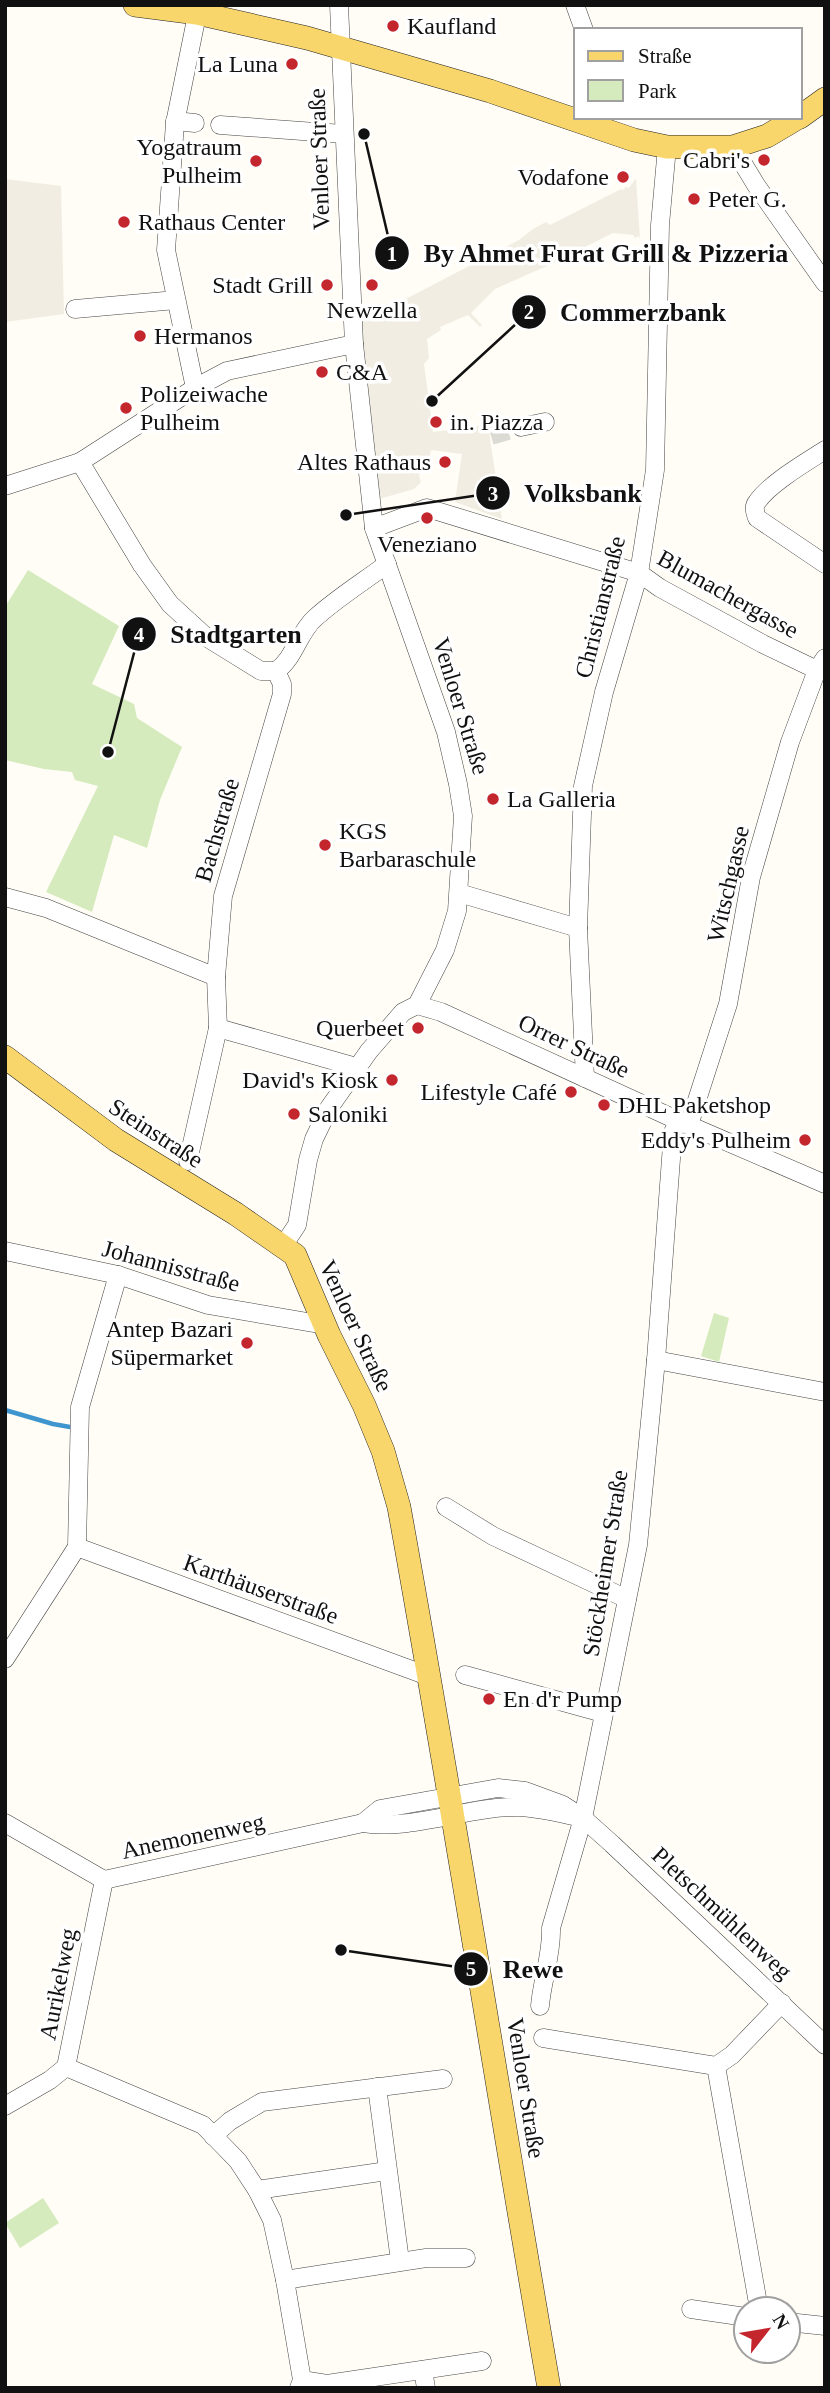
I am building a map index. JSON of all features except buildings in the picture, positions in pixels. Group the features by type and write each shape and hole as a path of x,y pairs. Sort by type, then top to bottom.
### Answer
{"main road":[{"path":"135,5 198,9 490,91 634,139 667,146 733,146 767,136 797,119"},
{"path":"802,116 825,99"},
{"name":"Steinstraße","path":"5,1057 116,1140 284,1246"},
{"name":"Venloer Straße","path":"284,1246 295,1255 364,1405 383,1451 399,1507 549,2388"}],"street":[{"name":"Venloer Straße","path":"284,1246 297,1225 308,1160 314,1139 329,1108 356,1068 403,1012 417,1005 444,950 457,911 463,816 446,732 374,528 354,344 339,5"},
{"path":"575,5 583,28"},
{"path":"195,388 166,250 175,121 198,9"},
{"path":"175,121 195,123"},
{"path":"220,125 343,134"},
{"name":"Christianstraße","path":"585,1078 578,928 583,786 604,692 639,573 655,470 660,225 667,146"},
{"path":"733,146 756,186 825,283"},
{"path":"75,309 176,300"},
{"path":"5,486 80,462 226,371 354,344"},
{"path":"521,427 545,422"},
{"path":"825,450 792,471 757,502 754,509 757,518 825,564"},
{"path":"80,462 142,565 170,604 206,637 261,671 276,671 284,666 304,630 314,618 387,564"},
{"name":"Blumachergasse","path":"374,528 427,508 502,530 567,553 639,573 660,588 763,644 821,664"},
{"name":"Witschgasse","path":"684,1123 728,1004 755,865 790,741 821,664"},
{"name":"Bachstraße","path":"188,1161 218,1028 216,977 223,896 282,694 282,684 276,671"},
{"path":"459,893 578,928"},
{"path":"5,897 47,908 216,977"},
{"name":"Orrer Straße","path":"417,1005 441,1012 825,1184"},
{"path":"218,1028 356,1068"},
{"name":"Stöckheimer Straße","path":"540,2006 542,1983 552,1944 551,1928 583,1818 638,1545 674,1132 684,1123"},
{"name":"Johannisstraße","path":"5,1251 118,1275 208,1305 325,1325"},
{"path":"5,1658 77,1547 80,1407 118,1275"},
{"path":"656,1360 825,1392"},
{"path":"446,1507 493,1536 627,1599"},
{"name":"Karthäuserstraße","path":"77,1547 428,1676"},
{"path":"465,1675 603,1713"},
{"path":"452,1806 520,1807 583,1818"},
{"name":"Anemonenweg","path":"5,1823 104,1880 363,1823 380,1826 452,1806"},
{"name":"Pletschmühlenweg","path":"583,1818 825,2045"},
{"name":"Aurikelweg","path":"5,2106 50,2080 66,2067 104,1880"},
{"path":"543,2038 716,2066 732,2055 782,2003"},
{"path":"716,2066 757,2295"},
{"path":"66,2067 203,2125 238,2161 272,2220 285,2280 300,2384 327,2384 482,2361"},
{"path":"213,2136 230,2120 262,2102 443,2079"},
{"path":"377,2087 400,2261"},
{"path":"257,2190 387,2171"},
{"path":"285,2280 400,2261 466,2258"},
{"path":"691,2309 732,2315"},
{"path":"802,2324 825,2326"},
{"path":"423,2370 426,2388"}],"green space":[{"path":"28,570 119,626 92,684 134,704 137,718 182,747 160,800 147,848 114,835 92,912 46,892 98,786 75,780 72,772 5,760 5,607"},
{"path":"714,1313 729,1318 719,1362 701,1356"},
{"path":"43,2198 59,2223 20,2248 5,2223"}],"shaded area":[{"path":"636,178 640,239 639,236 635,238 633,235 613,233 495,289 471,313 482,325 480,327 468,315 440,327 441,330 427,339 429,358 424,364 433,432 488,425 502,519 455,502 462,454 431,450 427,470 421,472 421,482 414,489 379,499 360,316 372,309 393,310 399,307 398,303 519,240 546,222 550,225 621,189 624,190 625,187 629,188"},
{"path":"5,179 61,186 64,314 5,322"}],"waterway":[{"path":"5,1410 70,1427"}],"tunnel":[{"path":"491,436 521,427"}],"place":[{"name":"Kaufland","path":"393,26"},
{"name":"La Luna","path":"292,64"},
{"name":"By Ahmet Furat Grill & Pizzeria","path":"364,134"},
{"name":"Cabri's","path":"764,160"},
{"name":"Yogatraum Pulheim","path":"256,161"},
{"name":"Vodafone","path":"623,177"},
{"name":"Peter G.","path":"694,199"},
{"name":"Rathaus Center","path":"124,222"},
{"name":"Stadt Grill","path":"327,285"},
{"name":"Newzella","path":"372,285"},
{"name":"Hermanos","path":"140,336"},
{"name":"C&A","path":"322,372"},
{"name":"Commerzbank","path":"432,401"},
{"name":"Polizeiwache Pulheim","path":"126,408"},
{"name":"in. Piazza","path":"436,422"},
{"name":"Altes Rathaus","path":"445,462"},
{"name":"Volksbank","path":"346,515"},
{"name":"Veneziano","path":"427,518"},
{"name":"Stadtgarten","path":"108,752"},
{"name":"La Galleria","path":"493,799"},
{"name":"KGS Barbaraschule","path":"325,845"},
{"name":"Querbeet","path":"418,1028"},
{"name":"David's Kiosk","path":"392,1080"},
{"name":"Lifestyle Café","path":"571,1092"},
{"name":"DHL Paketshop","path":"604,1105"},
{"name":"Saloniki","path":"294,1114"},
{"name":"Eddy's Pulheim","path":"805,1140"},
{"name":"Antep Bazari Süpermarket","path":"247,1343"},
{"name":"En d'r Pump","path":"489,1699"},
{"name":"Rewe","path":"341,1950"}]}
